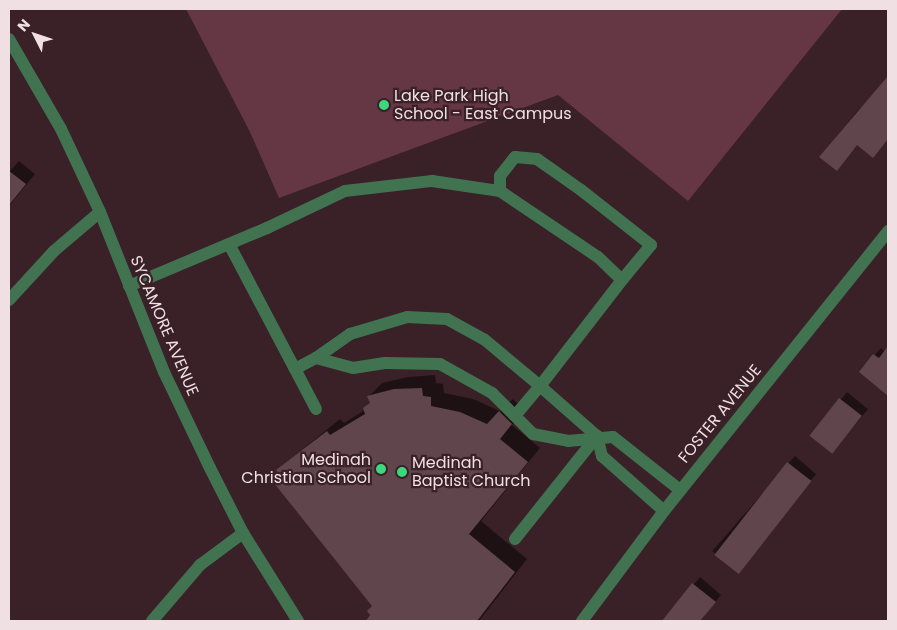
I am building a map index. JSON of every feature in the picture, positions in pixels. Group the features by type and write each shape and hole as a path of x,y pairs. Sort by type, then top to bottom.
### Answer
{"street":[{"name":"SYCAMORE AVENUE","path":"9,39 61,130 100,212 164,372 243,533 298,621"},
{"path":"500,191 500,176 515,157 537,159 581,190 651,245 515,416"},
{"path":"128,286 228,244 344,191 432,181 500,191 598,257 622,280"},
{"path":"9,300 54,251 100,212"},
{"name":"FOSTER AVENUE","path":"582,621 680,490 888,231"},
{"path":"228,244 316,409"},
{"path":"295,369 316,358 350,334 407,317 447,319 485,340 597,436 602,456 664,511"},
{"path":"316,358 353,368 385,363 440,364 492,393 533,434 568,441 597,436 613,437 680,490"},
{"path":"515,539 597,436"},
{"path":"152,621 200,565 243,533"}],"shaded area":[{"name":"Lake Park High School - East Campus","path":"186,9 842,9 688,201 558,95 279,198 250,132"}],"building":[{"path":"888,76 888,139 873,158 857,145 837,171 819,157"},
{"path":"9,171 26,184 9,205"},
{"path":"888,346 888,396 859,372 873,354 879,358"},
{"path":"422,388 423,396 431,397 431,406 460,412 487,424 499,411 512,424 500,439 528,462 469,534 515,572 477,621 366,621 370,615 367,611 372,606 274,483 281,477 276,470 327,431 330,435 365,414 363,408 370,403 367,396 394,389"},
{"path":"839,398 862,416 832,454 809,436"},
{"path":"787,462 811,481 739,574 714,555"},
{"path":"692,583 716,602 700,621 662,621"}],"place":[{"name":"Lake Park High School - East Campus","path":"384,105"},
{"name":"Medinah Christian School","path":"381,469"},
{"name":"Medinah Baptist Church","path":"402,472"}]}
